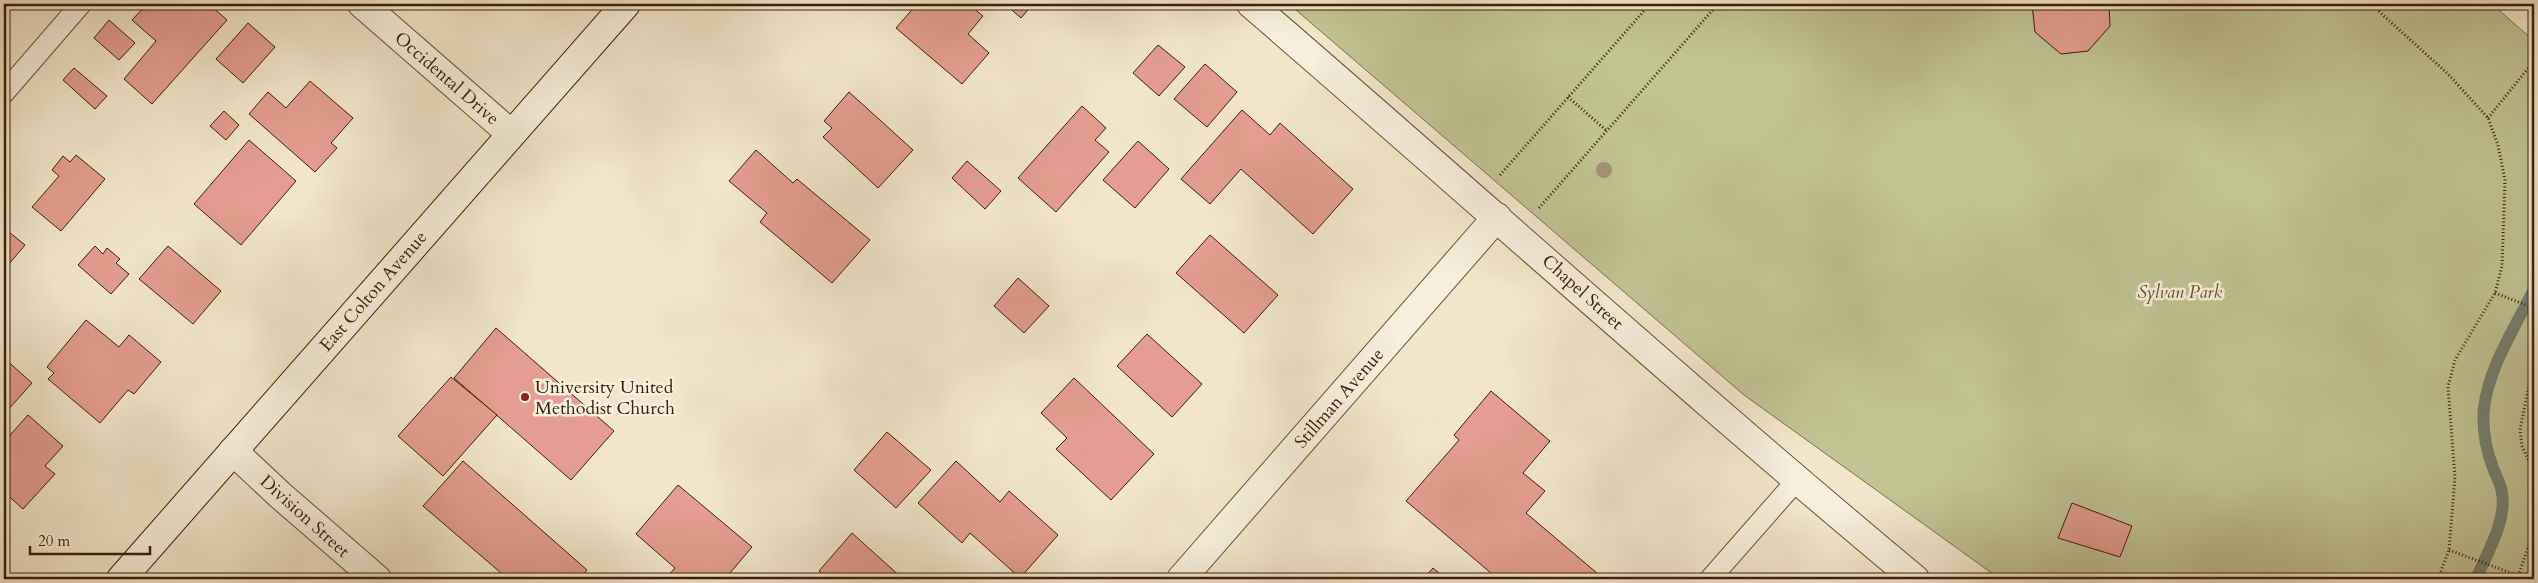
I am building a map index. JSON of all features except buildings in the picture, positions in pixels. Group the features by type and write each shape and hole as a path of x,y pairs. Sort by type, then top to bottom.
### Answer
{"street":[{"name":"Occidental Drive","path":"362,4 510,133"},
{"name":"East Colton Avenue","path":"121,579 510,133 626,4"},
{"name":"Chapel Street","path":"1251,4 1797,480 1915,579"},
{"name":"Stillman Avenue","path":"1180,579 1497,217"},
{"name":"Division Street","path":"234,451 280,495 377,579"}],"lane":[{"path":"4,93 81,4"},
{"path":"1710,579 1797,480"}],"path":[{"path":"1497,217 1568,98 1650,4"},
{"path":"1497,217 1607,131 1718,4"},
{"path":"2373,5 2448,74 2488,118 2498,145 2505,180 2502,266 2495,293 2455,360 2449,376 2448,387 2455,477 2448,550 2438,579"},
{"path":"2488,118 2534,61"},
{"path":"1568,98 1607,131"},
{"path":"2495,293 2534,308"},
{"path":"2534,360 2520,430 2522,446 2534,472"},
{"path":"2448,550 2518,578 2534,531"}],"green space":[{"name":"Sylvan Park","path":"1289,4 2492,4 2534,41 2534,579 2000,579 1744,395"}],"waterway":[{"path":"2476,579 2499,526 2503,504 2501,486 2491,461 2485,438 2484,408 2487,392 2497,362 2534,289"}],"place":[{"name":"University United Methodist Church","path":"525,397"}]}
